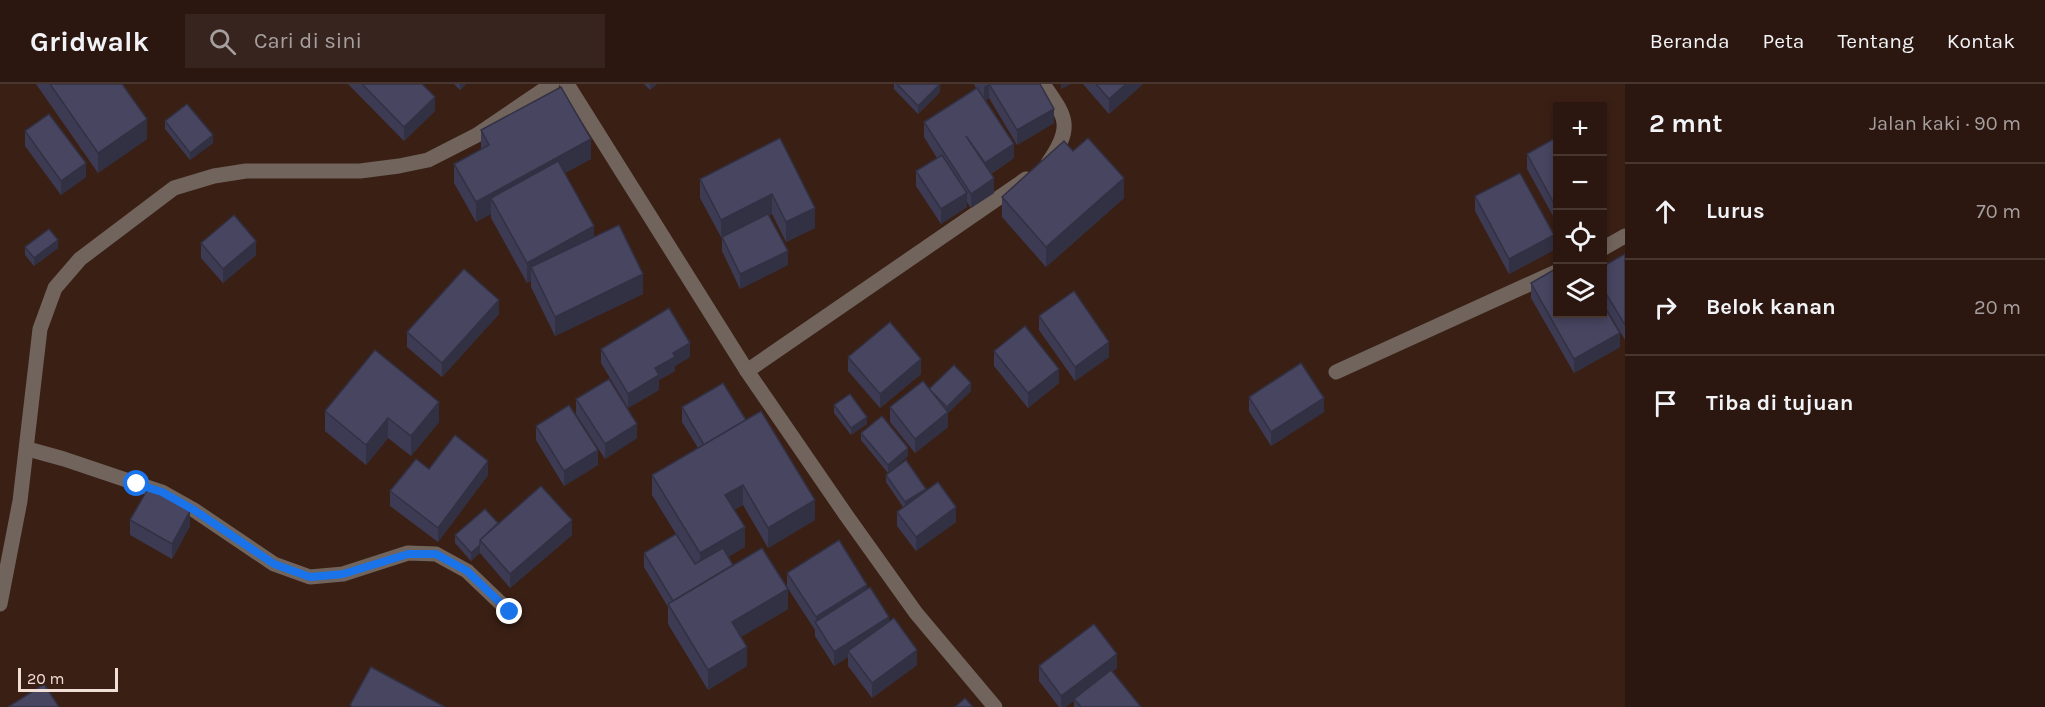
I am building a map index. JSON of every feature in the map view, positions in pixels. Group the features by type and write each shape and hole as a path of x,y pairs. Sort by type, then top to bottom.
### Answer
{"street":[{"path":"0,604 13,547 28,449 40,329 55,288 80,259 174,188 214,176 246,171 360,171 428,160 477,135 552,84"},
{"path":"567,84 747,371 916,613 995,707"},
{"path":"747,371 1046,165 1063,137 1065,123 1061,111 1043,84"},
{"path":"1607,246 1625,236"},
{"path":"1336,372 1553,273"},
{"path":"28,449 162,492 194,510 274,564 310,577 343,574 408,554 436,554 467,571 510,612"}],"building":[{"path":"50,84 122,84 147,119 98,153"},
{"path":"362,84 422,84 435,97 404,127"},
{"path":"897,84 940,84 918,106"},
{"path":"989,84 1040,84 1054,109 1017,130"},
{"path":"1096,84 1126,84 1109,99"},
{"path":"561,87 591,139 476,202 454,164 489,145 481,130"},
{"path":"977,88 1014,144 985,163 966,136 994,178 971,194 924,122"},
{"path":"187,104 213,135 190,153 165,121"},
{"path":"49,114 86,163 61,181 25,131"},
{"path":"780,138 815,208 786,222 772,194 721,220 700,179"},
{"path":"1088,138 1124,178 1046,247 1002,197 1064,141 1073,151"},
{"path":"1553,139 1553,202 1527,154"},
{"path":"942,155 967,193 941,209 916,171"},
{"path":"558,161 594,226 527,263 491,198"},
{"path":"1520,173 1553,236 1509,259 1475,196"},
{"path":"768,214 788,251 740,274 722,237"},
{"path":"234,215 256,241 223,269 201,243"},
{"path":"619,225 643,274 555,317 531,267"},
{"path":"49,229 58,240 34,258 25,247"},
{"path":"1625,254 1625,325 1607,295 1607,264"},
{"path":"464,269 499,300 442,363 407,332"},
{"path":"1553,270 1553,318 1607,318 1607,311 1620,333 1574,359 1531,283"},
{"path":"1074,291 1109,342 1075,367 1039,316"},
{"path":"669,308 690,343 673,353 675,357 655,368 659,375 628,394 601,349"},
{"path":"890,322 921,359 880,394 848,357"},
{"path":"1025,326 1059,369 1028,393 994,351"},
{"path":"375,350 439,402 411,436 388,418 366,445 325,411"},
{"path":"1301,363 1324,398 1271,432 1249,397"},
{"path":"954,365 971,383 947,407 929,389"},
{"path":"609,379 637,424 605,444 576,399"},
{"path":"923,381 948,412 915,439 890,407"},
{"path":"723,383 746,420 704,445 682,407"},
{"path":"850,394 867,417 851,428 834,405"},
{"path":"569,405 598,450 564,471 536,426"},
{"path":"761,411 815,500 768,528 743,485 725,495 745,527 700,553 652,475"},
{"path":"882,416 908,448 888,465 861,433"},
{"path":"455,435 488,461 438,528 390,491 416,459 429,469"},
{"path":"906,460 926,489 905,502 886,475"},
{"path":"938,482 956,507 916,537 897,512"},
{"path":"541,486 572,520 510,574 480,540"},
{"path":"149,487 190,511 172,544 130,520"},
{"path":"485,509 498,523 480,540 480,545 471,553 455,535"},
{"path":"676,534 695,564 723,548 733,565 673,601 644,553"},
{"path":"839,540 867,585 816,617 787,573"},
{"path":"762,548 788,589 732,622 747,647 708,670 668,604"},
{"path":"870,587 889,617 834,652 815,622"},
{"path":"894,618 917,650 872,683 848,651"},
{"path":"1094,624 1117,654 1061,696 1039,666"},
{"path":"371,667 445,707 353,707 350,705"},
{"path":"1111,670 1141,707 1081,707 1074,699"},
{"path":"44,684 59,707 8,707"},
{"path":"965,698 973,707 955,707"}],"route":[{"path":"137,484 162,492 194,510 274,564 310,577 343,574 408,554 436,554 467,571 510,612"}]}
